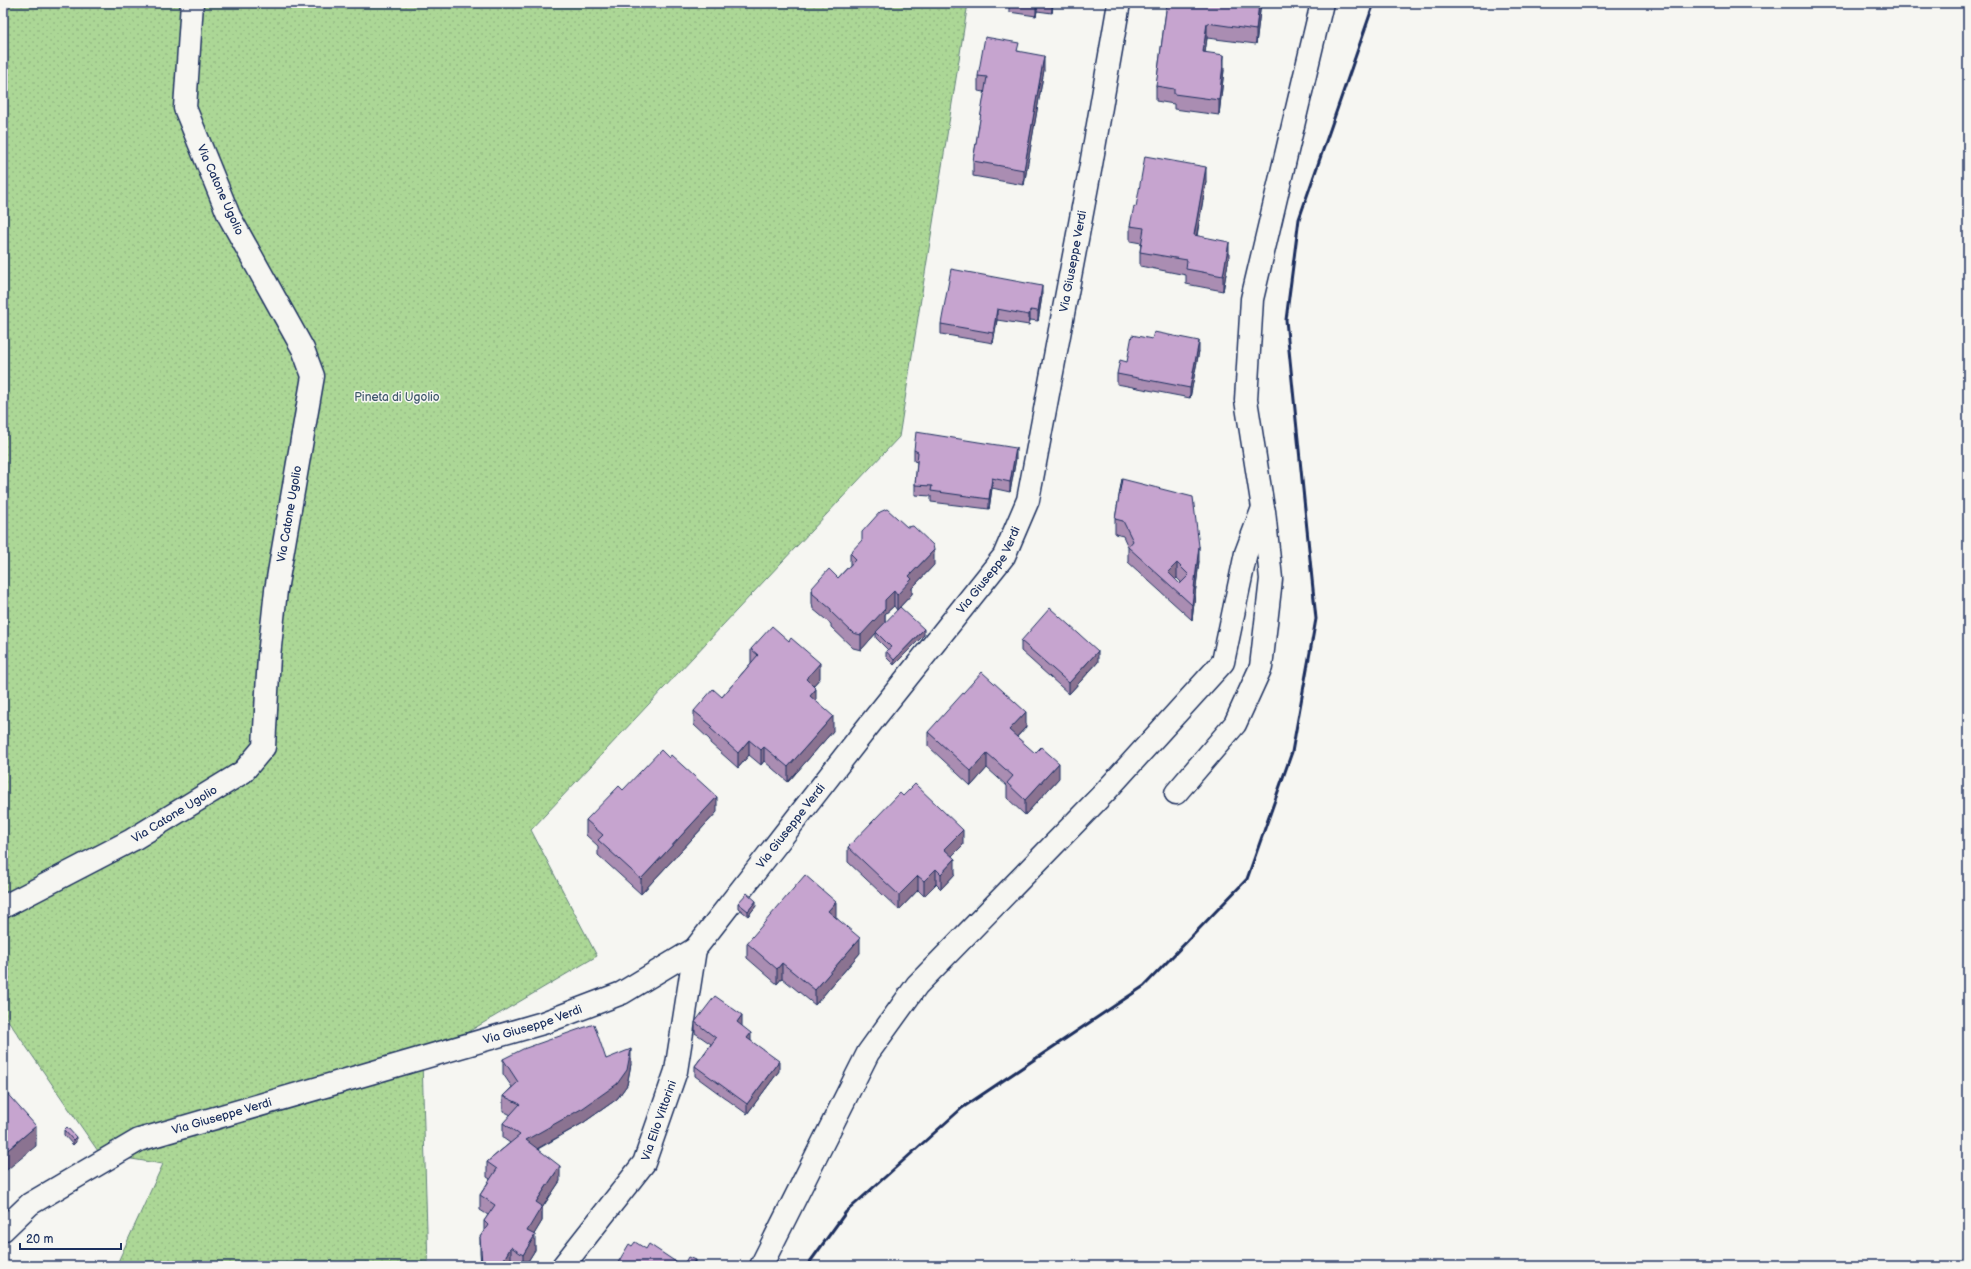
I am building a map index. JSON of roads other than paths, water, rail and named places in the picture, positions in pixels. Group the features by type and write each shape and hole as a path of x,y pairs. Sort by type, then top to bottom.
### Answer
{"street":[{"name":"Via Catone Ugolio","path":"3,907 132,840 243,772 264,747 269,656 276,590 313,376 303,349 229,216 185,108 192,3"},
{"name":"Via Giuseppe Verdi","path":"3,1230 30,1204 139,1140 544,1024 622,993 695,950 866,729 1004,556 1028,500 1090,173 1119,3"},
{"path":"1176,793 1235,724 1261,667 1272,579 1263,508 1246,400 1252,299 1322,3"},
{"path":"762,1266 868,1053 917,986 1105,792 1223,662 1246,553 1263,508"},
{"name":"Via Elio Vittorini","path":"563,1266 644,1163 676,1071 695,950"}],"railway":[{"path":"807,1266 846,1212 962,1108 1144,986 1247,879 1292,752 1316,619 1286,320 1299,219 1374,3"}],"park label":[{"name":"Pineta di Ugolio","path":"397,397"}]}
